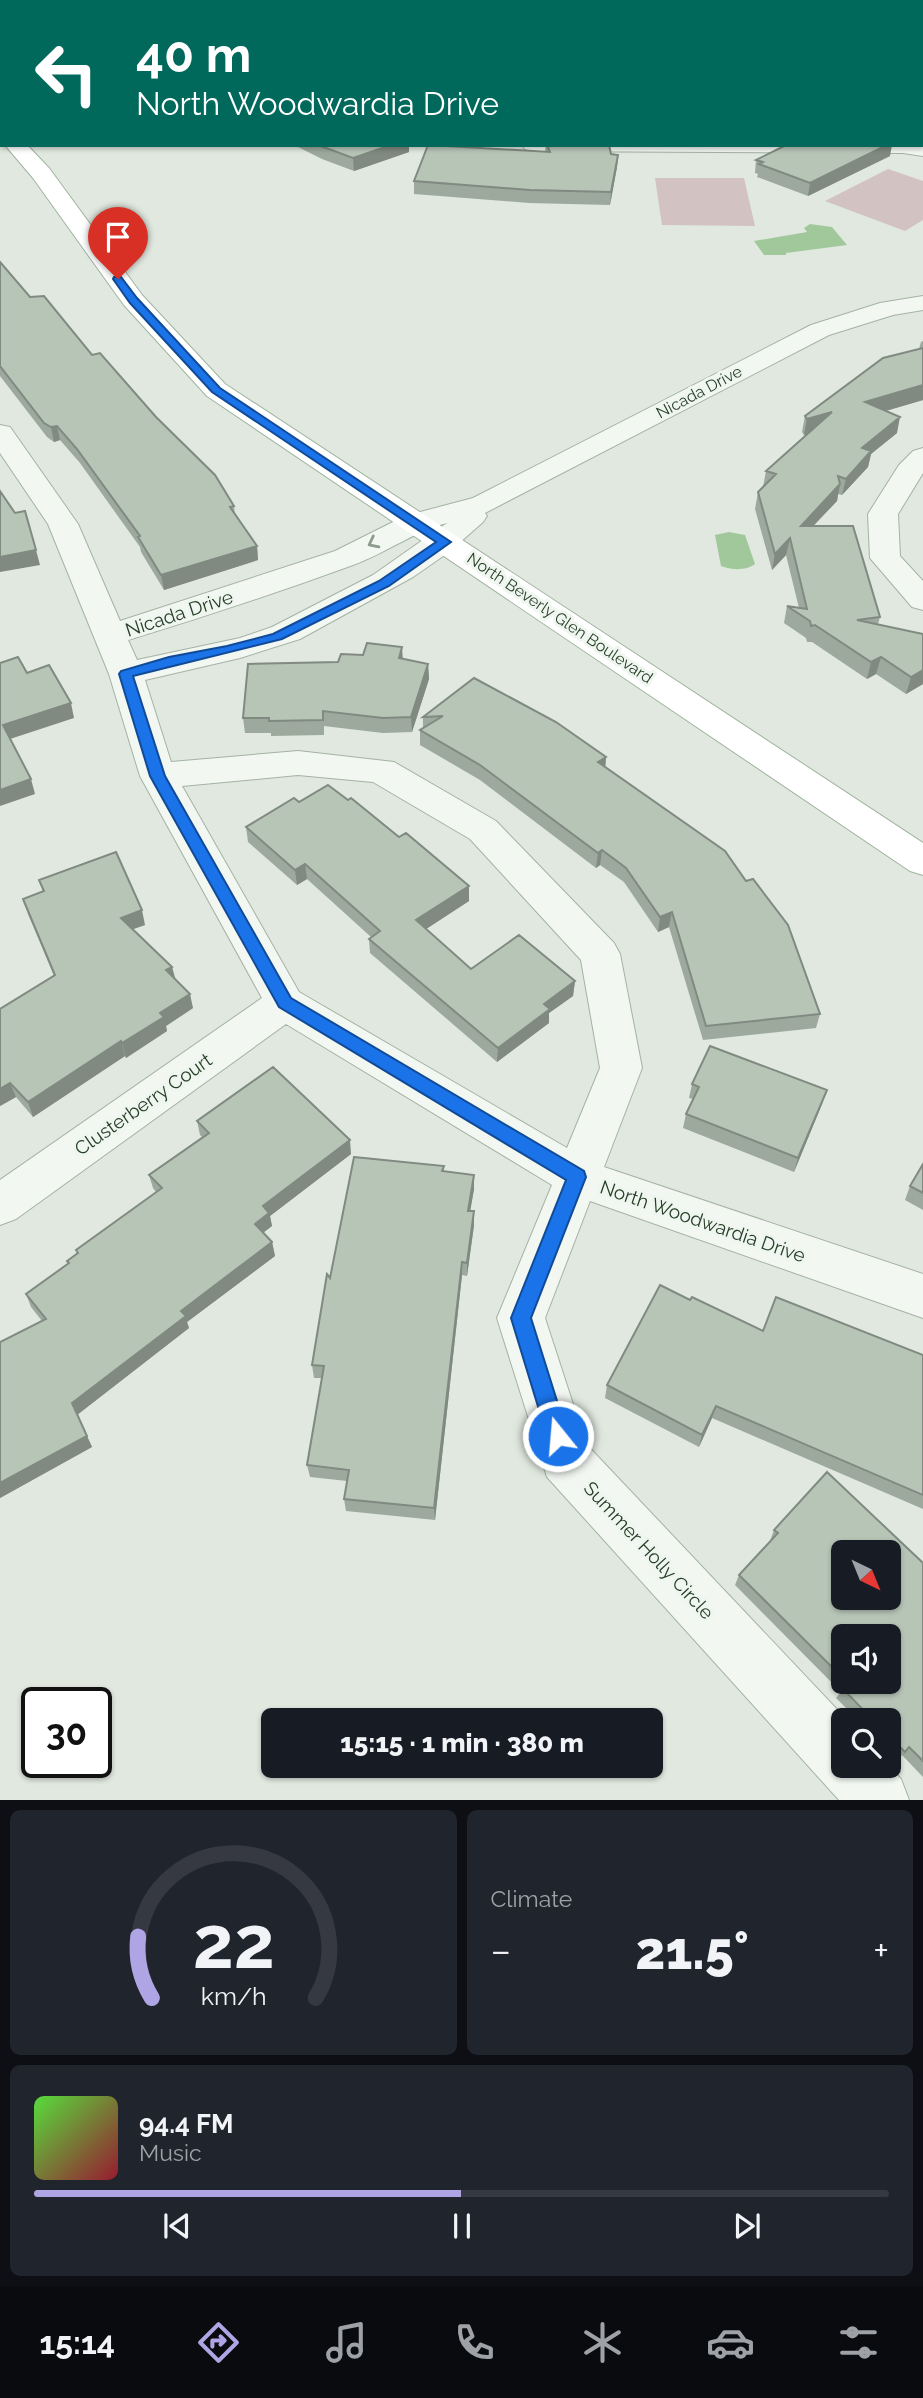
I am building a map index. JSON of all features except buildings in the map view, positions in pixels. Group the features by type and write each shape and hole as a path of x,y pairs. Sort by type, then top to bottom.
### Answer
{"main road":[{"name":"North Beverly Glen Boulevard","path":"17,147 41,173 134,300 216,390 923,861"}],"street":[{"path":"903,147 923,150"},
{"name":"Nicada Drive","path":"109,635 187,612 346,557 416,522 484,504 820,330 888,308 923,303"},
{"name":"North Woodwardia Drive","path":"0,433 63,524 126,674 158,776 285,1003 577,1177 923,1296"},
{"path":"923,457 909,471 883,514 885,558 923,600"},
{"name":"Nicada Drive","path":"126,674 169,661 228,650 277,636 384,584 445,542 484,504"},
{"name":"Summer Holly Circle","path":"158,776 299,763 381,771 483,830 600,954 621,1068 521,1318 565,1459 831,1746"},
{"name":"Clusterberry Court","path":"0,1205 285,1003"},
{"path":"859,1778 880,1800"}],"shaded area":[{"path":"888,169 923,181 923,220 905,231 825,201"},
{"path":"655,178 744,178 755,226 662,225"},
{"path":"810,224 832,227 847,245 786,255 764,255 754,241 807,232 804,228"},
{"path":"729,532 745,535 755,564 738,569 721,566 715,535"}],"route":[{"path":"118,279 216,390 445,542 384,584 277,636 228,650 169,661 126,674 158,776 285,1003 577,1177 521,1318 558,1436"}]}
